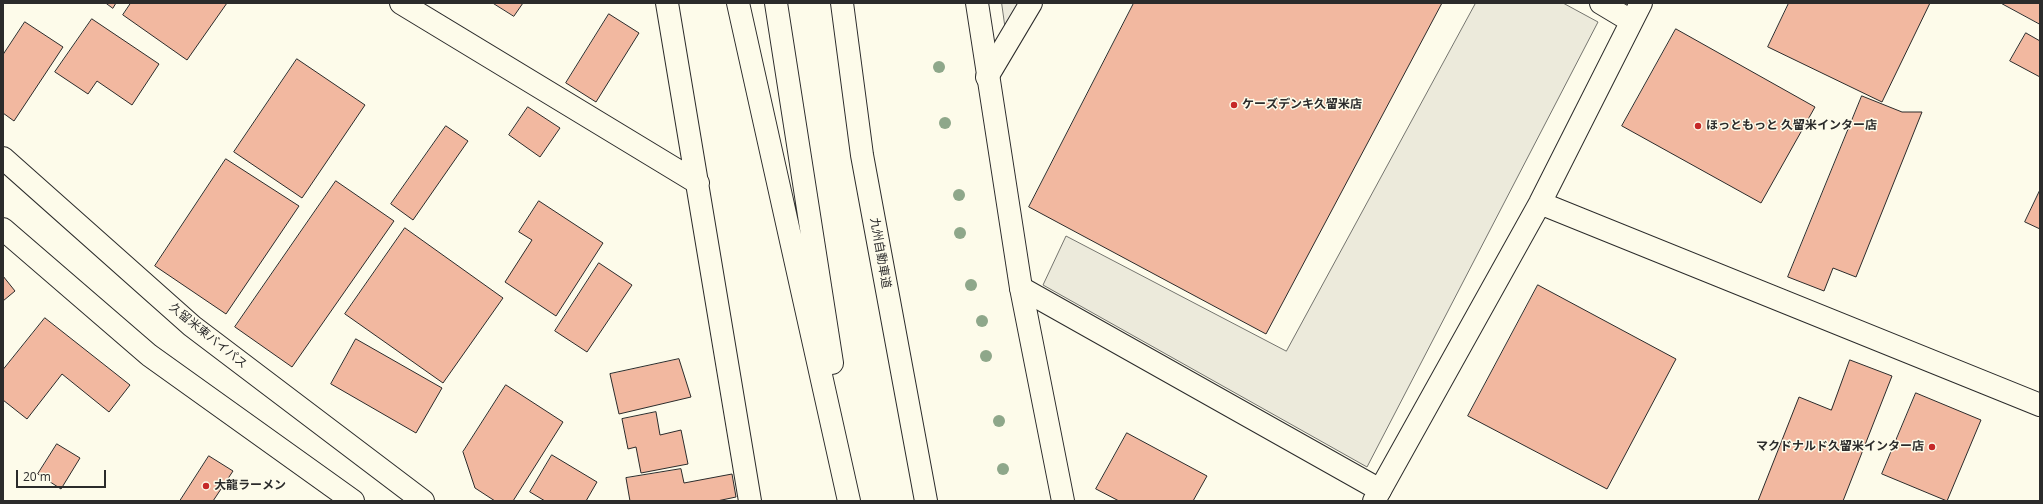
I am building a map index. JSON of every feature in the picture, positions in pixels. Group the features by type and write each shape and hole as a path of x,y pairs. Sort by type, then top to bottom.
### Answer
{"main road":[{"path":"401,3 698,183"},
{"path":"667,3 750,501"},
{"path":"738,3 849,501"},
{"path":"776,3 853,501"},
{"name":"九州自動車道","path":"842,3 862,155 926,501"},
{"path":"977,3 987,77 1021,288 1063,501"},
{"path":"987,77 1031,3"},
{"path":"1021,288 1377,496 1540,202 1636,12 1601,3"},
{"name":"久留米東バイパス","path":"3,158 192,326 423,501"},
{"path":"1540,202 2040,405"},
{"path":"3,229 149,355 353,501"}],"shaded area":[{"path":"1002,3 1022,3 1006,33"},
{"path":"1476,3 1563,3 1598,22 1367,467 1043,285 1066,236 1286,351"}],"building":[{"path":"106,3 116,3 113,8"},
{"path":"131,3 227,3 187,60 123,15"},
{"path":"493,3 523,3 514,16"},
{"name":"ケーズデンキ久留米店","path":"1134,3 1442,3 1266,334 1029,207"},
{"path":"1789,3 1930,3 1882,102 1768,47"},
{"path":"2001,3 2040,3 2040,24"},
{"path":"609,14 639,33 596,102 566,83"},
{"path":"92,19 159,64 132,105 97,81 88,94 55,72"},
{"path":"25,22 63,47 14,121 3,113 3,55"},
{"path":"1676,29 1815,107 1761,203 1622,126"},
{"path":"2026,33 2040,41 2040,77 2010,61"},
{"path":"297,59 365,105 302,198 234,152"},
{"path":"1862,96 1902,112 1922,112 1856,277 1833,268 1824,291 1788,277"},
{"path":"528,107 560,128 540,157 509,135"},
{"path":"446,126 468,141 413,220 391,204"},
{"path":"226,159 299,206 226,314 155,266"},
{"path":"336,181 394,221 292,367 235,327"},
{"path":"2040,190 2040,229 2025,222"},
{"path":"539,201 603,243 556,316 505,282 532,240 519,232"},
{"path":"405,228 503,298 443,383 345,314"},
{"path":"599,263 632,285 587,352 555,331"},
{"path":"3,276 15,291 3,301"},
{"path":"1538,285 1676,359 1607,489 1468,416"},
{"path":"45,318 130,385 109,412 62,374 27,419 3,400 3,370"},
{"path":"356,339 442,388 416,433 331,384"},
{"path":"679,359 691,397 619,414 610,374"},
{"path":"1850,360 1892,376 1843,501 1758,501 1799,397 1831,410"},
{"path":"506,385 563,422 513,501 495,501 475,488 463,452"},
{"name":"マクドナルド久留米インター店","path":"1916,393 1981,420 1947,501 1882,474"},
{"path":"656,412 660,435 681,430 688,464 641,473 636,447 628,449 622,419"},
{"path":"1127,433 1207,476 1193,501 1119,501 1096,489"},
{"path":"57,444 80,458 61,489 38,474"},
{"path":"552,455 597,482 586,501 545,501 530,492"},
{"name":"大龍ラーメン","path":"209,456 233,471 213,501 180,501"},
{"path":"681,469 684,483 732,474 736,497 717,501 630,501 626,478"}],"place":[{"name":"ケーズデンキ久留米店","path":"1234,105"},
{"name":"ほっともっと 久留米インター店","path":"1698,126"},
{"name":"マクドナルド久留米インター店","path":"1932,447"},
{"name":"大龍ラーメン","path":"206,486"}]}
